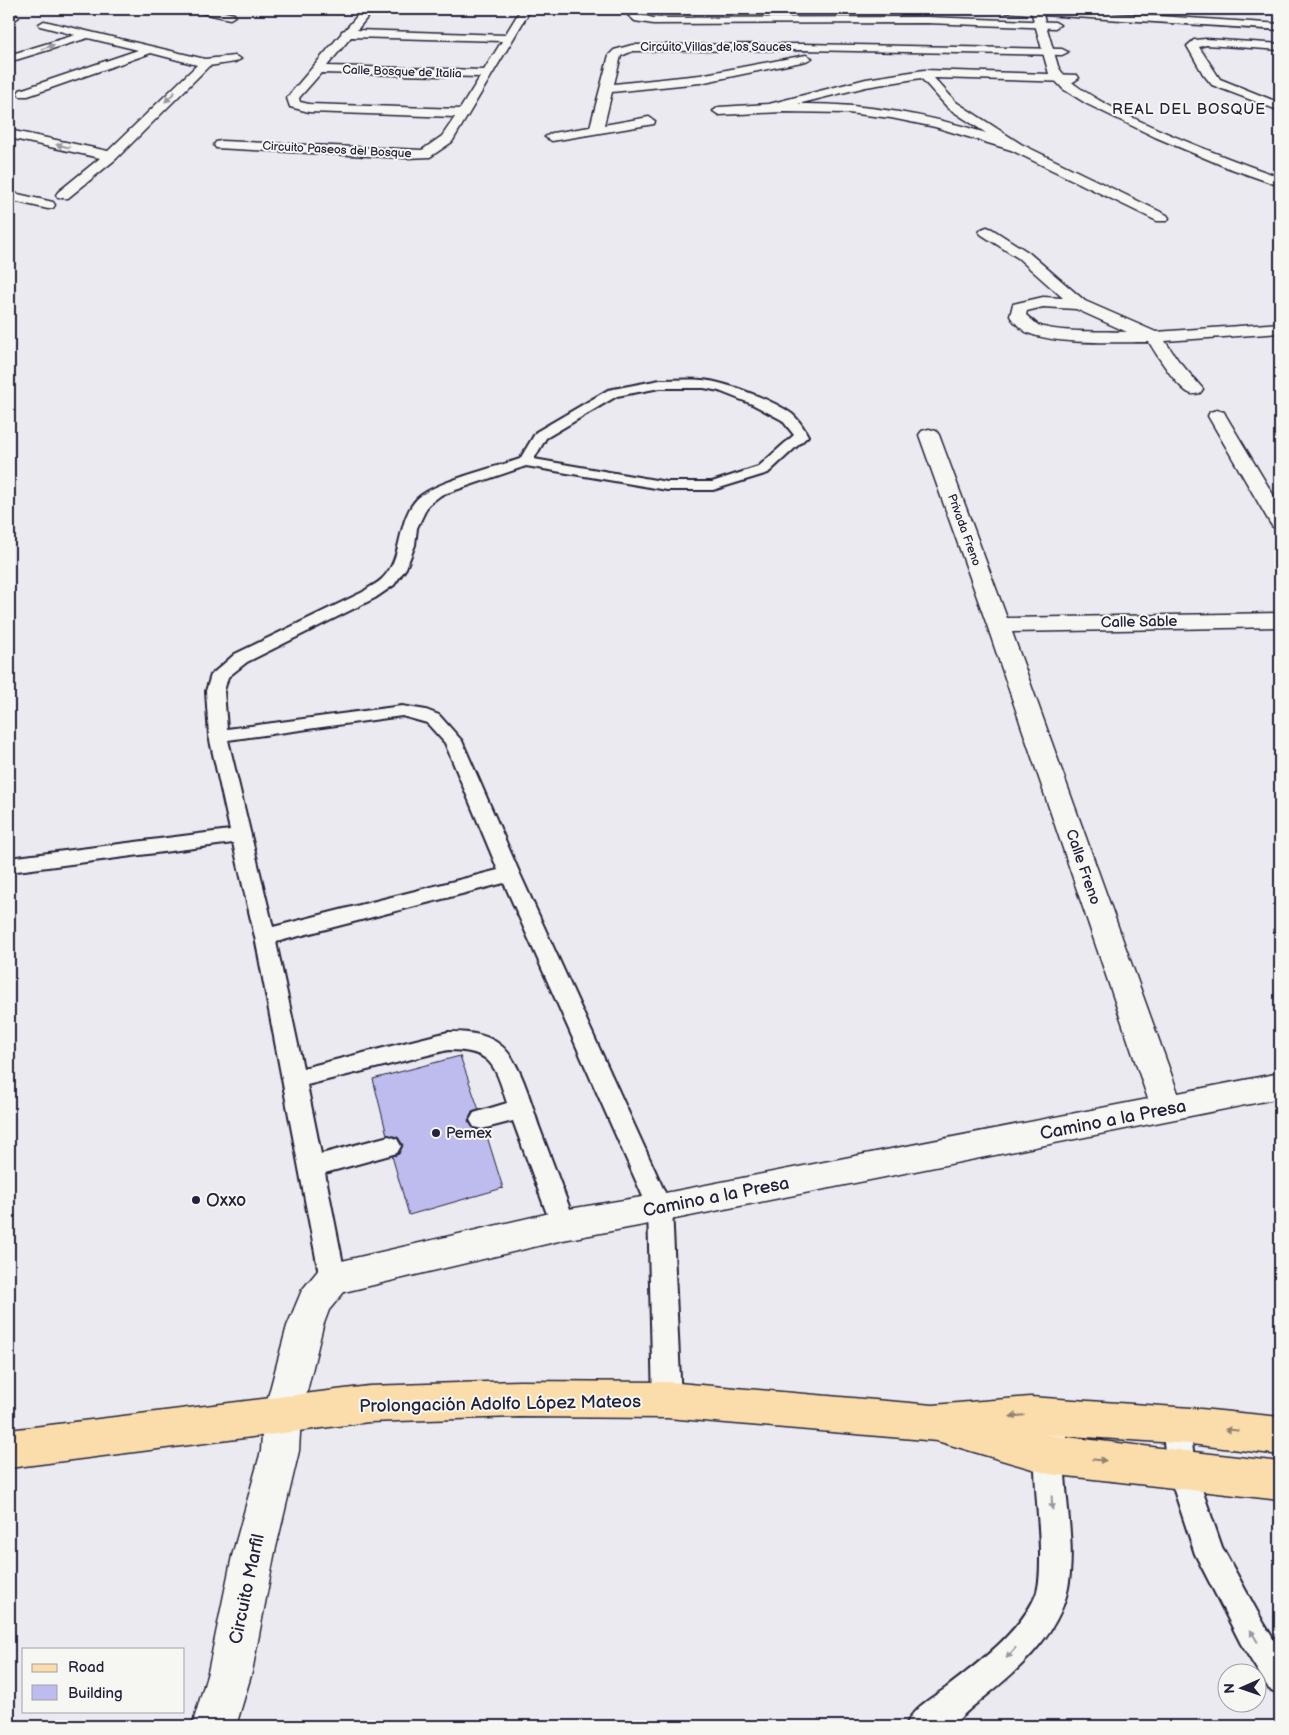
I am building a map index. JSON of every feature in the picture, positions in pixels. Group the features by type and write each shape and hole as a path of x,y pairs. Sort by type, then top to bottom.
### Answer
{"main road":[{"name":"Prolongación Adolfo López Mateos","path":"9,1449 281,1434 369,1404 519,1399 667,1400 932,1423 1030,1414 1176,1425 1280,1436"},
{"name":"Prolongación Adolfo López Mateos","path":"932,1423 1049,1455 1280,1481"}],"street":[{"path":"197,9 230,16"},
{"path":"369,9 346,33 293,98 294,104 309,108 464,112"},
{"name":"Circuito Paseos del Bosque","path":"221,145 425,154 447,139 526,9"},
{"path":"634,9 633,15 635,17 653,20 927,20 966,22 1045,16 1280,27"},
{"path":"841,9 927,20"},
{"path":"1005,9 1045,16"},
{"path":"9,14 14,17 9,21"},
{"path":"1045,16 1064,76 1073,91 1102,107 1212,156 1280,182"},
{"path":"44,24 206,63 235,59"},
{"path":"346,33 508,38"},
{"path":"9,59 87,34"},
{"path":"1280,47 1206,42 1198,42 1193,46 1209,74 1216,82 1280,107"},
{"name":"Circuito Villas de los Sauces","path":"596,129 615,55 618,52 632,48 1055,50"},
{"name":"Circuito Villas de los Sauces","path":"605,89 710,78 854,48"},
{"path":"24,93 149,50"},
{"path":"63,195 111,156 206,63"},
{"name":"Calle Bosque de Italia","path":"316,69 488,74"},
{"path":"924,74 952,105 1016,147 1162,218"},
{"path":"771,108 888,78 924,74 1064,76 1107,101 1280,175"},
{"path":"720,111 771,108 842,109 890,114 953,127 1016,147"},
{"path":"552,137 649,121"},
{"path":"9,134 111,156"},
{"path":"9,196 48,205"},
{"path":"986,232 1023,255 1079,304 1154,337 1171,363 1194,389"},
{"path":"1079,304 1043,302 1019,308 1017,313 1023,322 1032,328 1045,332 1080,336 1154,337 1280,328"},
{"path":"1217,416 1280,523"},
{"name":"Privada Freno","path":"929,436 998,625"},
{"name":"Calle Sable","path":"998,625 1280,620"},
{"name":"Calle Freno","path":"998,625 1168,1109"},
{"name":"Camino a la Presa","path":"333,1279 563,1225 660,1208 1280,1086"},
{"path":"281,1434 305,1326 315,1301 333,1279"},
{"name":"Circuito Marfil","path":"214,1726 230,1672 253,1556 281,1434"}],"lane":[{"path":"333,1279 265,937 218,736 215,691 220,675 241,658 370,595 388,582 398,568 407,545 409,528 422,503 436,492 525,462 667,486 713,486 763,470 801,436 795,425 787,417 723,388 704,384 660,384 613,394 563,422 541,435 525,462"},
{"path":"218,736 402,711 420,714 433,719 453,741 510,874 660,1208 667,1400"},
{"path":"9,865 242,834"},
{"path":"265,937 510,874"},
{"path":"293,1078 448,1041 467,1040 482,1044 495,1052 508,1071 563,1225"},
{"path":"482,1120 520,1109"},
{"path":"312,1167 389,1146"},
{"path":"922,1726 1002,1663 1034,1627 1051,1594 1055,1549 1049,1455 1053,1416"},
{"path":"1176,1425 1181,1469 1210,1554 1252,1634 1280,1678"}],"building":[{"name":"Pemex","path":"460,1056 479,1110 472,1112 468,1121 474,1129 485,1130 503,1188 409,1215 392,1156 399,1154 403,1145 398,1137 387,1135 373,1079"}],"place":[{"name":"Pemex","path":"436,1133"},
{"name":"Oxxo","path":"196,1200"}],"district":[{"name":"REAL DEL BOSQUE","path":"1189,109"}]}
